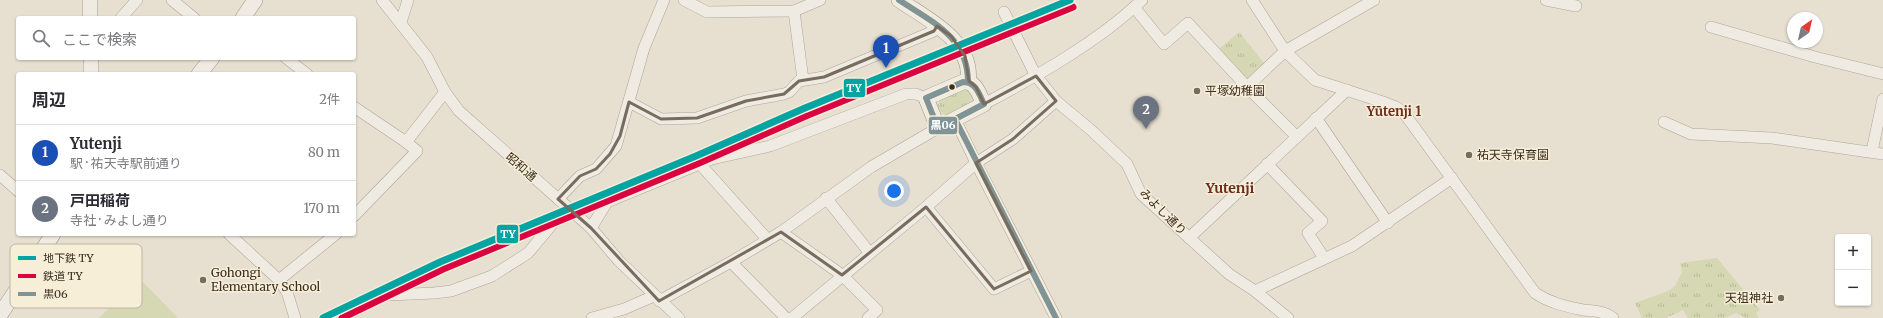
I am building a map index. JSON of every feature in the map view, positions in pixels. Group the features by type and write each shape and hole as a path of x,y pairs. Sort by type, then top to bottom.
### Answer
{"street":[{"path":"90,0 90,16"},
{"path":"123,16 137,0"},
{"path":"172,0 192,16"},
{"path":"244,16 255,0"},
{"name":"昭和通","path":"382,0 401,22 426,57 445,92 459,111 475,127 592,228 619,261 657,299 679,318"},
{"path":"401,22 408,0"},
{"path":"558,199 580,176 596,169 610,154 620,136 644,48 664,0"},
{"path":"684,0 707,12 794,11 820,0"},
{"path":"730,11 733,0"},
{"path":"899,0 951,36 965,56 969,69 968,82"},
{"path":"1252,0 1285,51 1315,80 1391,105 1404,113 1535,293 1546,301 1610,316"},
{"path":"1247,87 1285,51 1374,0"},
{"path":"1546,0 1576,6"},
{"path":"592,318 657,299 732,262 781,232 871,166 938,128 1036,76 1097,35 1138,4 1164,44 1188,23 1247,87 1297,137"},
{"path":"794,11 803,80"},
{"name":"みよし通り","path":"1004,12 1036,76 1056,101 1091,130 1127,164 1141,194 1229,274 1255,291 1283,317"},
{"path":"629,102 661,120 697,118 746,101 784,94 789,92 799,80 824,77 934,30 937,26"},
{"path":"1711,27 1815,57 1883,74"},
{"path":"91,60 91,72"},
{"path":"201,72 210,60"},
{"path":"289,60 304,72"},
{"path":"592,228 607,202 712,159 770,146 906,94 916,94 926,98 963,82 968,82 976,87 984,104"},
{"path":"1189,238 1347,90"},
{"path":"406,142 445,92"},
{"path":"926,98 938,128"},
{"path":"1872,151 1883,99"},
{"path":"792,318 869,252 926,207 976,163 1013,139 1056,101"},
{"path":"356,108 417,151 356,214"},
{"path":"1316,118 1388,223"},
{"path":"955,119 1056,318"},
{"path":"1664,122 1691,134 1772,138 1872,151 1883,154"},
{"path":"700,164 768,240"},
{"path":"1267,164 1322,221 1308,233 1324,258"},
{"path":"0,175 16,189"},
{"path":"1255,291 1352,246 1388,223 1452,178"},
{"path":"826,198 869,252"},
{"path":"926,207 994,289 1031,271"},
{"path":"342,318 380,297 388,295 451,291 492,276 528,253 554,222 574,213"},
{"path":"781,232 842,275 877,310 868,318"},
{"path":"232,236 279,280 287,292 295,318"},
{"path":"279,280 334,236"},
{"path":"732,262 786,318"},
{"path":"0,315 10,300"}],"highlighted area":[{"path":"937,26 951,36 965,56 969,81 976,87 984,104 1036,76 1056,101 1013,139 976,163 1031,271 994,289 926,207 842,275 781,232 659,301 591,228 558,199 580,176 596,169 610,154 620,136 629,102 661,119 697,118 746,101 784,94 799,81 824,77 934,31"}],"green space":[{"path":"1239,32 1265,64 1248,81 1219,49"},
{"path":"962,89 970,90 974,97 972,104 947,116 943,114 940,111 938,103 940,100"},
{"path":"1717,258 1760,310 1756,313 1759,318 1746,318 1736,313 1725,318 1688,318 1683,310 1666,318 1642,318 1635,303 1668,291 1675,286 1682,272 1680,263"},
{"path":"142,281 178,318 99,318 109,308 142,308"}],"metro line":[{"name":"TY","path":"323,318 440,262 696,156 805,108 1070,0"}],"rail line":[{"name":"TY","path":"342,318 443,269 699,163 808,115 1073,7"}],"transit line":[{"name":"黒06","path":"899,0 946,32 955,42 962,53 966,66 968,82"},
{"name":"黒06","path":"963,82 974,86 984,104 938,128 926,98 963,82"},
{"name":"黒06","path":"955,119 1056,318"}],"place":[{"name":"Yutenji","path":"886,68"},
{"name":"平塚幼稚園","path":"1197,91"},
{"name":"戸田稲荷","path":"1146,129"},
{"name":"祐天寺保育園","path":"1469,155"},
{"name":"Gohongi Elementary School","path":"203,280"},
{"name":"天祖神社","path":"1781,298"}],"district":[{"name":"Yūtenji 1","path":"1394,111"},
{"name":"Yutenji","path":"1230,188"}]}
